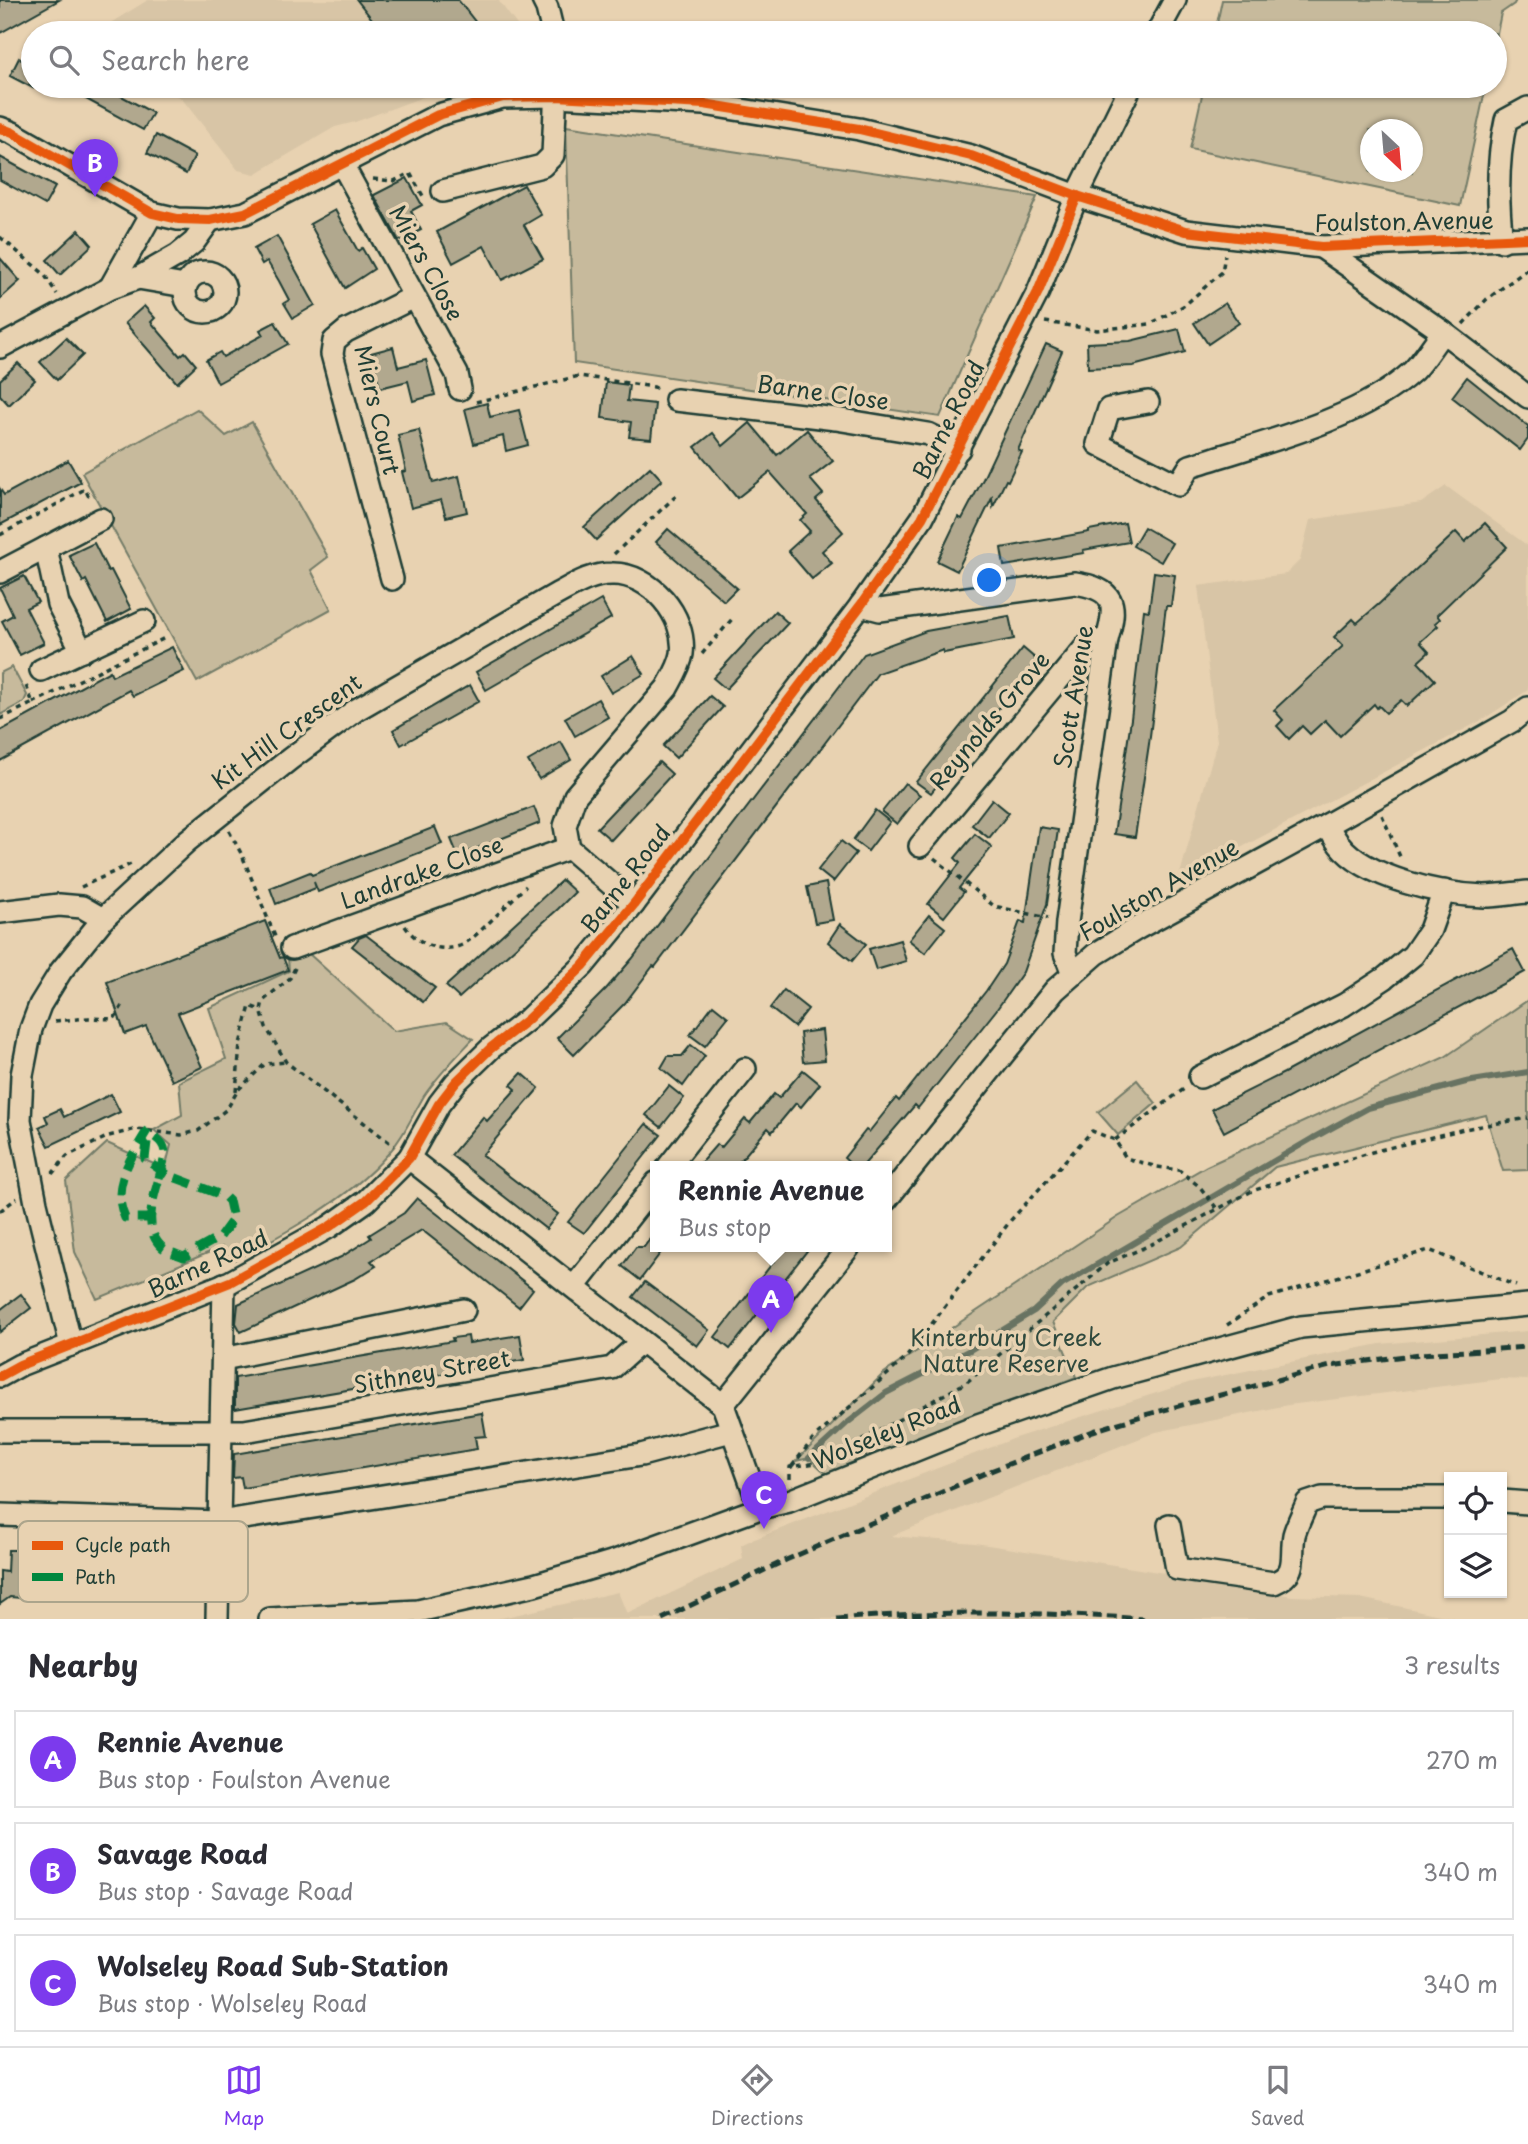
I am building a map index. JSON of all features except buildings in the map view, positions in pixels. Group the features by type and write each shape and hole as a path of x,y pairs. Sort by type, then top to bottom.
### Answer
{"street":[{"path":"542,0 550,21"},
{"path":"1164,21 1175,0"},
{"name":"Foulston Avenue","path":"0,128 152,213 178,219 210,220 245,213 346,171 438,116 500,98"},
{"path":"443,191 542,166 553,155 556,98"},
{"name":"Foulston Avenue","path":"636,98 704,104 859,129 971,156 1077,196 1186,231 1321,247 1528,238"},
{"name":"Barne Road","path":"0,1376 20,1365 224,1284 329,1227 366,1201 409,1158 439,1104 456,1082 583,966 635,904 861,605 922,518 1038,292 1077,196 1125,98"},
{"path":"1502,241 1498,205 1500,146 1506,120 1528,108"},
{"name":"Miers Close","path":"346,171 457,374 460,389"},
{"path":"110,288 152,213"},
{"path":"0,347 110,288 138,278 186,249 210,220"},
{"path":"1321,247 1447,335 1528,397"},
{"path":"138,278 186,286"},
{"name":"Miers Court","path":"392,579 332,354 334,341 346,331 414,297"},
{"path":"1148,402 1109,410 1098,444 1178,485 1190,466 1323,422 1374,399 1414,370 1447,335"},
{"name":"Barne Close","path":"676,400 836,419 928,434 959,449"},
{"path":"0,572 101,519"},
{"path":"46,548 58,604 82,651"},
{"name":"Kit Hill Crescent","path":"71,1345 36,1203 20,1120 22,1075 40,1004 61,971 103,919 220,813 356,710 585,579 607,575 629,576 648,586 674,614 681,631 682,653 678,670 667,688 575,796 565,826 569,848"},
{"name":"Scott Avenue","path":"861,605 880,610 1076,583 1097,587 1109,598 1114,615 1107,639 1067,922 1065,953 1073,974"},
{"path":"41,670 144,621"},
{"name":"Reynolds Grove","path":"919,846 1089,643 1107,639"},
{"name":"Foulston Avenue","path":"892,1194 1055,990 1096,954 1138,928 1512,721 1528,708"},
{"path":"1327,825 1339,846 1373,870 1412,884 1485,896 1528,892"},
{"path":"569,848 635,904"},
{"name":"Landrake Close","path":"286,948 569,848"},
{"path":"1200,1077 1344,1005 1385,978 1419,947 1430,930 1444,891"},
{"path":"0,912 59,905 82,907 103,919"},
{"path":"673,1161 745,1069"},
{"path":"409,1158 574,1287 640,1343 723,1405 760,1508"},
{"path":"574,1287 650,1191"},
{"path":"723,1405 845,1252"},
{"path":"219,1521 224,1284"},
{"name":"Wolseley Road","path":"270,1619 418,1611 534,1585 615,1561 760,1508 789,1502 1002,1416 1113,1378 1301,1327 1525,1297"},
{"path":"223,1359 464,1310"},
{"name":"Sithney Street","path":"0,1431 244,1431 612,1368 640,1343"},
{"path":"225,1521 641,1455 731,1431"},
{"path":"1169,1525 1177,1569 1274,1583 1290,1572 1294,1534 1307,1503 1322,1498 1444,1499"},
{"path":"1507,1501 1528,1503"},
{"path":"0,1515 188,1521"}],"path":[{"path":"346,171 394,181 410,173 426,202 443,191"},
{"path":"1024,319 1097,330 1150,324 1185,305 1222,272 1229,236"},
{"path":"0,237 44,274 68,311"},
{"path":"1447,335 1487,299 1528,269"},
{"path":"460,389 476,402 579,376 654,387 676,400"},
{"path":"0,535 85,489 101,519"},
{"path":"607,575 611,557 677,495"},
{"path":"678,670 694,663 733,618"},
{"path":"0,719 167,637"},
{"path":"33,703 24,679 41,670"},
{"path":"1375,798 1412,884"},
{"path":"220,813 286,948 296,960 290,978 263,1001 261,1010 266,1027 286,1062 409,1158"},
{"path":"919,846 994,906 1067,922"},
{"path":"72,890 137,861"},
{"path":"398,909 410,933 429,946 444,950 464,945 530,882"},
{"path":"35,1020 114,1020 122,1006"},
{"path":"236,1094 240,1044 250,1006 261,1010"},
{"path":"36,1203 43,1186 67,1156 109,1136 137,1129 181,1135 198,1131 227,1109 236,1094 265,1064 286,1062"},
{"path":"1115,1140 1200,1077"},
{"path":"790,1467 822,1462 967,1382 1108,1263 1148,1246 1252,1191 1372,1152 1464,1129 1528,1118"},
{"path":"789,1502 790,1467 814,1438 905,1360 1012,1220 1092,1131 1115,1140 1126,1158 1179,1170 1202,1189 1218,1209"},
{"path":"1223,1328 1269,1297 1429,1250 1494,1279 1525,1297"}],"shaded area":[{"path":"148,0 498,0 514,21 114,21"},
{"path":"420,98 335,127 255,174 238,170 182,99"},
{"path":"1446,486 1528,546 1528,690 1482,720 1178,881 1217,741 1198,586 1286,574 1300,560 1310,520 1421,503"},
{"path":"1528,1331 1528,1380 1501,1379 1288,1405 1156,1432 891,1536 975,1543 1292,1596 1360,1598 1458,1619 497,1619 618,1592 627,1614 743,1559 741,1545 747,1542 1018,1437 1191,1382 1380,1344"}],"green space":[{"path":"1222,0 1516,0 1501,13 1499,21 1218,21"},
{"path":"1201,98 1483,98 1460,206 1190,149"},
{"path":"566,126 1037,197 940,417 574,363"},
{"path":"197,409 226,436 252,422 328,557 311,570 331,609 197,682 82,473"},
{"path":"12,667 27,695 24,702 0,715 0,673"},
{"path":"308,953 394,1031 447,1022 473,1039 429,1088 393,1148 354,1187 335,1201 232,1261 222,1247 97,1299 75,1252 66,1181 107,1143 165,1169 171,1145 154,1130 182,1115 179,1082 226,1059 209,1008 289,971 288,958"},
{"name":"Kinterbury Creek Nature Reserve","path":"1528,1000 1528,1170 1503,1171 1486,1115 1275,1167 1181,1247 1088,1287 1053,1322 1076,1377 829,1476 809,1458 796,1461 884,1373 1118,1217 1207,1166 1445,1057"},
{"path":"1137,1080 1156,1103 1118,1135 1098,1112"}],"waterway":[{"path":"809,1458 846,1424 886,1393 970,1350 1034,1311 1062,1285 1368,1108 1466,1082 1528,1072"}],"railway":[{"path":"662,1619 786,1560 988,1472 1093,1431 1330,1366 1420,1354 1528,1347"},
{"path":"837,1619 990,1613 1144,1619"}],"marked path":[{"path":"148,1129 125,1172 120,1194 125,1218 151,1218"},
{"path":"159,1178 152,1205 151,1224 157,1241 163,1248 184,1257 220,1237 233,1219 229,1201 224,1196 168,1175 145,1159 147,1142 155,1137 165,1150 164,1160 162,1166 161,1172 159,1178"}],"cycle path":[{"path":"0,128 152,213 178,219 210,220 245,213 438,115 499,98"},
{"path":"593,98 704,104 859,129 971,156 1077,196 1186,231 1321,247 1528,238"},
{"path":"0,1376 20,1365 230,1282 329,1227 366,1201 409,1158 439,1104 456,1082 491,1048 527,1020 583,966 634,904 861,605 922,518 1038,292 1077,196"}],"place":[{"name":"Savage Road","path":"95,197"},
{"name":"Rennie Avenue","path":"771,1333"},
{"name":"Wolseley Road Sub-Station","path":"764,1529"}]}
